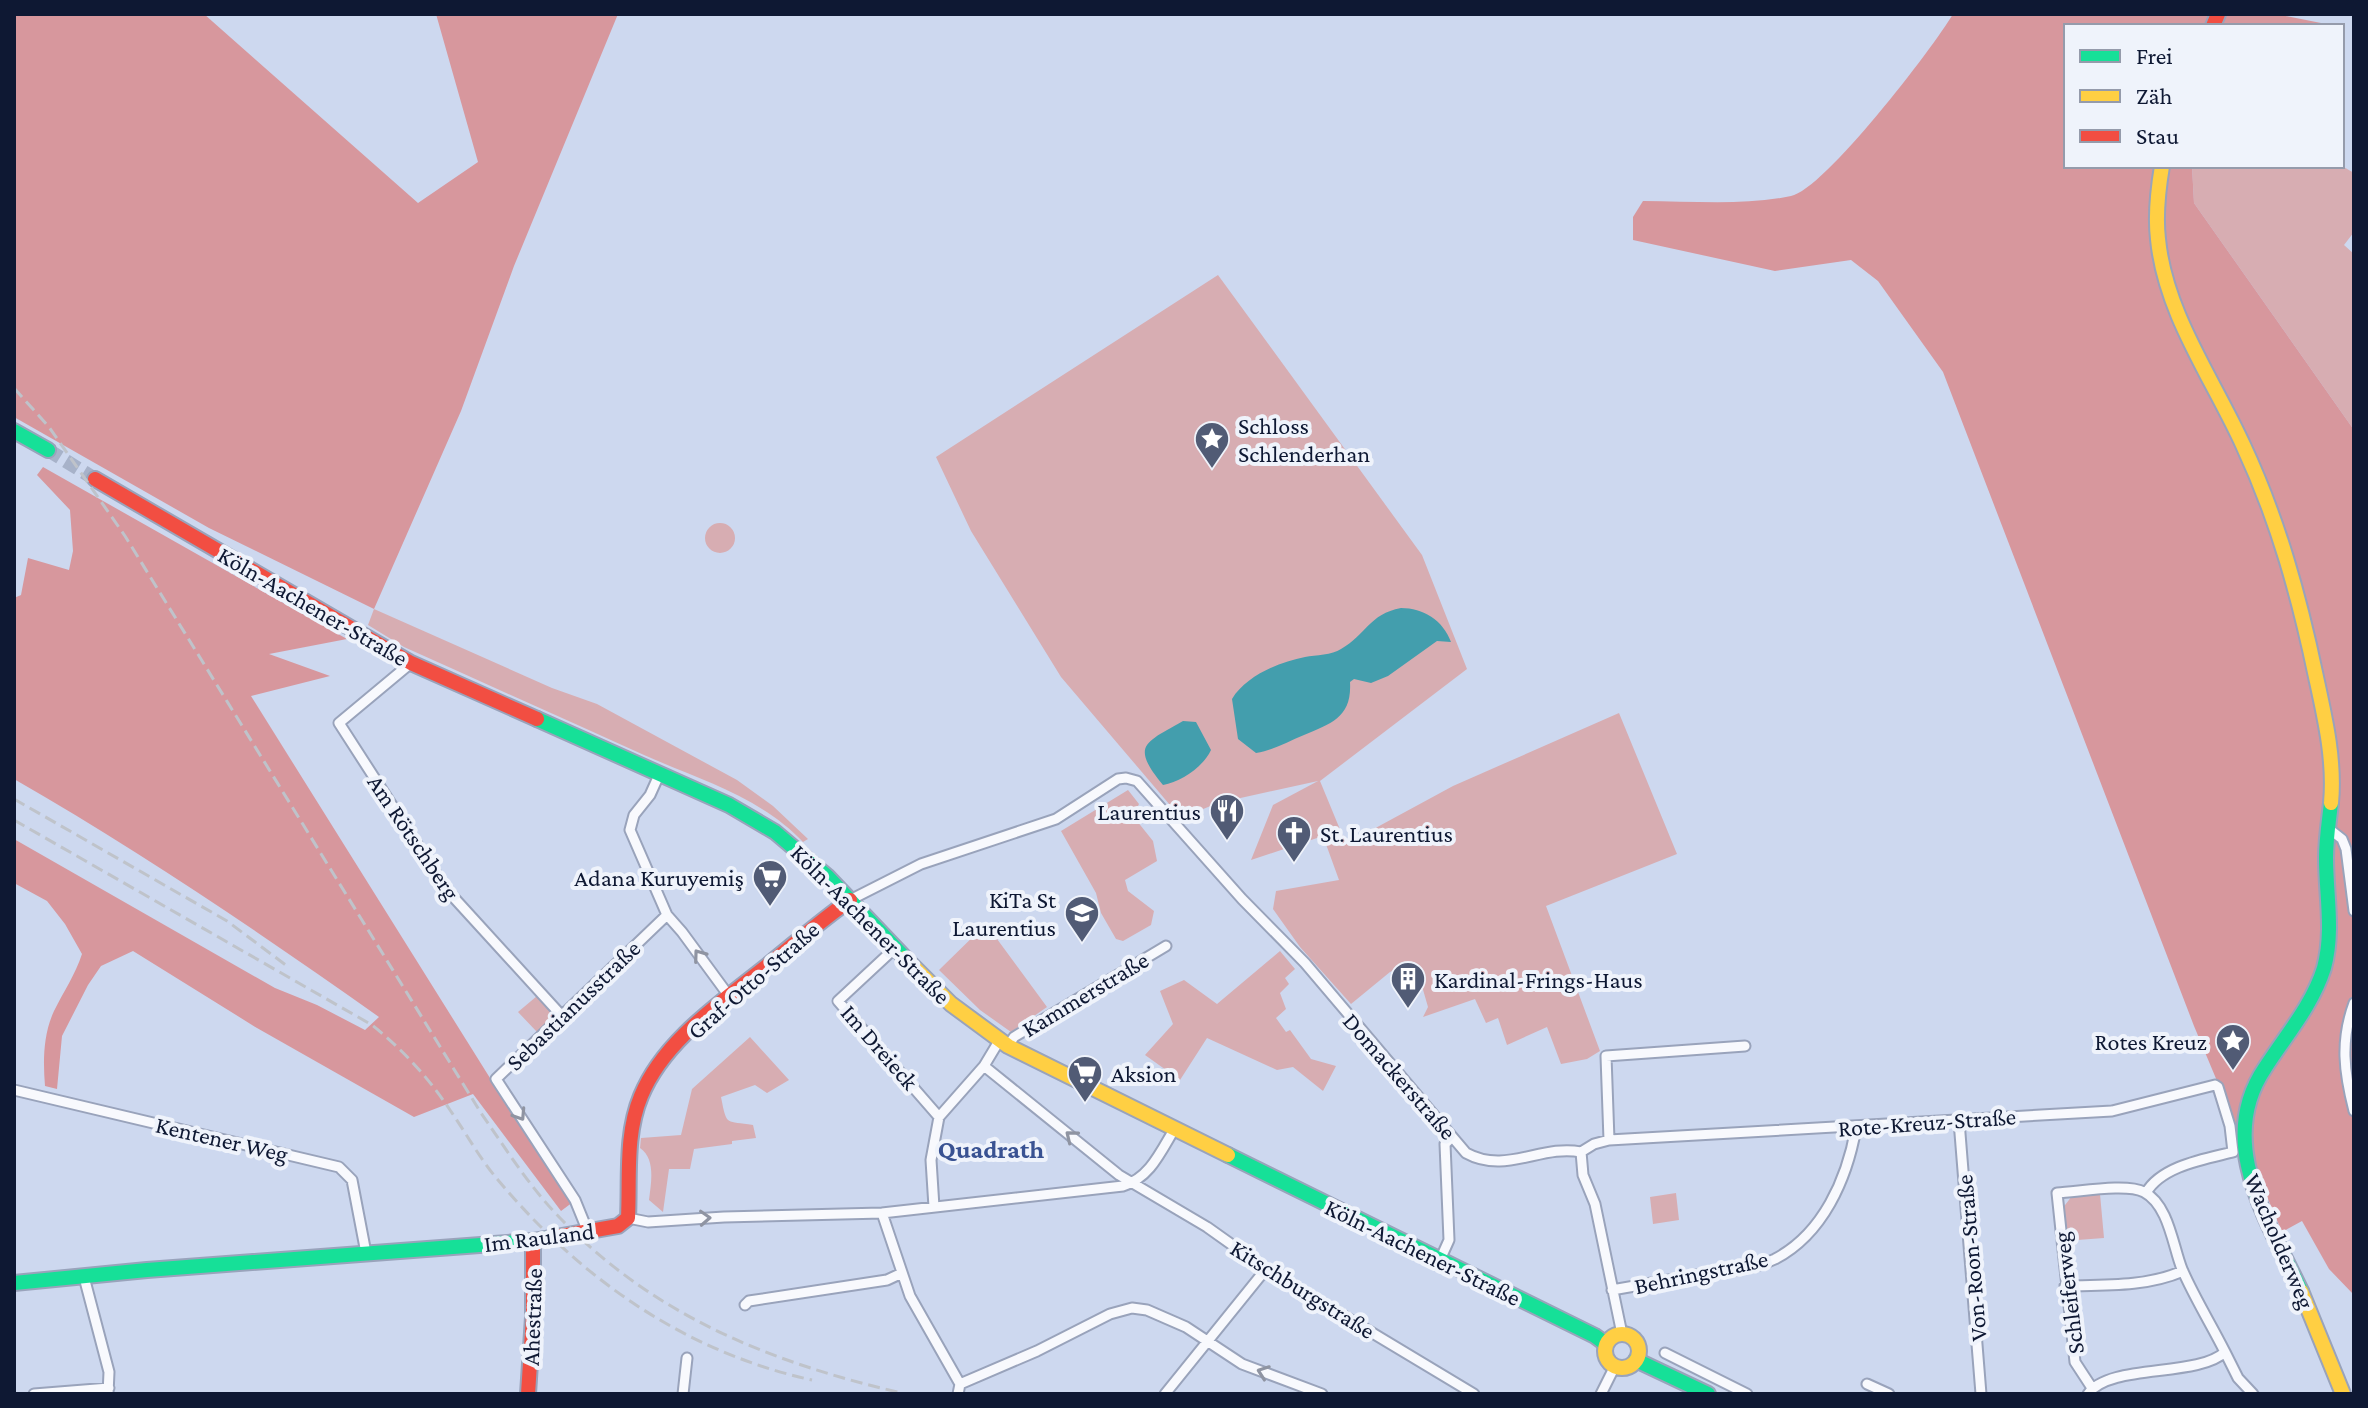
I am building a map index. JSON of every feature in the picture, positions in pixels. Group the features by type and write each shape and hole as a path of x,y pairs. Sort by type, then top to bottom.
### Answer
{"main road":[{"path":"2162,168 2155,222 2161,267 2178,310 2243,445 2292,569 2330,754 2332,795 2328,828"},
{"path":"14,431 48,450"},
{"name":"Köln-Aachener-Straße","path":"95,479 411,663 764,824 803,853 962,1013 1004,1044 1606,1344"},
{"name":"Wacholderweg","path":"2328,828 2326,867 2330,928 2324,966 2303,1014 2253,1083 2243,1138 2254,1186 2339,1393"},
{"name":"Graf-Otto-Straße","path":"628,1218 634,1125 651,1074 697,1024 729,996 850,900"},
{"name":"Im Rauland","path":"14,1283 533,1241 618,1226 628,1218"},
{"name":"Ahestraße","path":"528,1394 533,1317 533,1241"},
{"path":"1622,1334 1631,1337 1637,1345 1636,1360 1624,1367 1615,1366 1607,1359 1606,1344 1612,1337 1622,1334"},
{"path":"1636,1360 1708,1394"}],"street":[{"name":"Am Rötschberg","path":"411,663 339,723 446,889 561,1015"},
{"path":"659,775 650,795 634,815 630,830 667,915 729,996"},
{"name":"Graf-Otto-Straße","path":"850,900 921,864 1056,819 1118,779 1126,778"},
{"name":"Domackerstraße","path":"1126,778 1137,781 1242,899 1305,963 1466,1153 1495,1162 1510,1162 1560,1149 1581,1152"},
{"path":"2328,828 2342,839 2346,849 2354,911"},
{"name":"Sebastianusstraße","path":"588,1232 575,1200 496,1079 667,915"},
{"name":"Kammerstraße","path":"939,1117 1004,1044 1166,946"},
{"name":"Im Dreieck","path":"895,948 838,1001 939,1117"},
{"path":"2354,1003 2346,1024 2343,1050 2345,1076 2354,1111"},
{"path":"1609,1140 1606,1056 1745,1046"},
{"name":"Kitschburgstraße","path":"984,1066 1119,1175 1207,1227 1266,1269 1474,1394"},
{"name":"Rote-Kreuz-Straße","path":"1581,1152 1609,1140 2112,1111 2211,1084 2218,1087 2230,1126 2233,1152 2195,1162 2157,1178 2146,1193"},
{"name":"Kentener Weg","path":"14,1090 339,1167 352,1180 366,1253"},
{"path":"934,1207 931,1160 939,1117"},
{"name":"Von-Roon-Straße","path":"1959,1121 1981,1394"},
{"path":"1134,1183 1153,1165 1175,1128"},
{"name":"Behringstraße","path":"1612,1290 1732,1271 1772,1260 1800,1243 1820,1222 1845,1165 1856,1128"},
{"path":"1440,1260 1449,1240 1445,1144 1452,1137"},
{"path":"1581,1152 1583,1175 1595,1204 1622,1334"},
{"name":"Im Rauland","path":"628,1218 648,1222 882,1213 1134,1183"},
{"name":"Schleiferweg","path":"2090,1391 2075,1362 2057,1193 2131,1189 2146,1193"},
{"path":"2146,1193 2162,1214 2176,1241 2183,1271 2222,1354 2249,1393"},
{"path":"882,1213 910,1296 959,1389 1110,1314 1132,1308 1147,1310 1186,1327 1242,1364 1322,1394"},
{"path":"1165,1394 1266,1269"},
{"path":"2065,1286 2135,1284 2165,1279 2183,1271"},
{"path":"745,1305 749,1301 887,1280 902,1273"},
{"path":"34,1394 108,1391 109,1372 84,1277"},
{"path":"1665,1353 1747,1394"},
{"path":"2090,1391 2114,1379 2222,1354"},
{"path":"683,1394 687,1358"},
{"path":"1601,1394 1615,1366"},
{"path":"1692,1386 1707,1375"},
{"path":"1867,1384 1889,1394"}],"shaded area":[{"path":"14,14 204,14 418,203 478,162 436,14 618,14 514,266 461,411 374,609 209,528 14,417"},
{"path":"1953,14 2209,14 2205,24 2064,24 2064,168 2192,168 2194,203 2354,430 2354,1295 2329,1269 2302,1221 2282,1232 2257,1173 2250,1131 2233,1130 2230,1112 2194,1026 1943,372 1878,281 1851,260 1775,271 1633,240 1633,217 1643,201 1755,201 1791,196 1807,188 1877,116"},
{"path":"2227,14 2276,14 2326,24 2222,24"},
{"path":"2344,167 2354,173 2354,232 2344,245 2354,254 2354,430 2194,203 2192,168"},
{"path":"1218,275 1422,555 1467,669 1320,781 1346,844 1453,786 1619,713 1677,854 1546,906 1600,1051 1587,1059 1561,1064 1547,1027 1507,1045 1498,1018 1486,1023 1475,999 1423,1017 1428,1007 1415,962 1390,972 1351,1004 1300,947 1273,909 1276,891 1339,880 1323,836 1251,860 1273,805 1318,781 1218,803 1181,818 1061,677 971,531 936,457"},
{"path":"43,467 347,639 269,654 330,676 251,696 495,1086 573,1202 561,1211 473,1094 414,1117 257,1028 133,951 101,966 88,985 62,1036 57,1089 45,1086 44,1058 48,1029 82,954 47,901 14,883 14,839 275,988 365,1030 379,1017 199,894 14,779 14,598 21,595 28,558 69,570 73,551 70,510 37,475"},
{"path":"720,523 731,527 735,538 731,549 720,553 709,549 705,538 709,527"},
{"path":"374,609 552,688 597,704 737,780 773,806 808,839 803,842 768,813 728,791 404,647 368,625"},
{"path":"1128,790 1139,804 1133,816 1153,841 1157,861 1125,880 1128,891 1154,911 1151,925 1123,941 1116,939 1101,913 1096,893 1061,831"},
{"path":"986,924 1047,1007 1011,1032 980,1010 939,970"},
{"path":"1280,951 1295,969 1285,978 1289,984 1280,993 1286,1009 1276,1018 1286,1032 1290,1030 1311,1059 1336,1066 1323,1091 1293,1067 1277,1070 1207,1038 1180,1080 1145,1055 1173,1024 1160,991 1184,980 1217,1004"},
{"path":"537,996 556,1015 537,1032 518,1012"},
{"path":"750,1037 789,1080 767,1093 755,1085 721,1097 729,1121 753,1125 756,1138 694,1149 690,1169 669,1169 663,1212 649,1200 650,1165 640,1148 641,1138 681,1135 692,1089"},
{"path":"1676,1193 1679,1220 1653,1224 1650,1197"},
{"path":"2100,1194 2104,1238 2064,1241 2062,1209 2072,1196"}],"water":[{"path":"1401,608 1417,610 1431,617 1443,627 1451,642 1437,641 1388,676 1371,683 1354,679 1350,682 1350,694 1344,711 1323,727 1256,753 1238,739 1232,699 1246,683 1285,662 1337,651 1382,615"},
{"path":"1183,721 1196,722 1211,750 1191,773 1163,785 1147,761 1146,746"}],"tunnel":[{"path":"48,450 95,479"}],"railway":[{"path":"14,388 49,427 125,536 481,1113 550,1208 599,1254 637,1284 720,1332 810,1368 906,1394"},
{"path":"14,799 227,921 287,966"},
{"path":"14,820 372,1025 424,1075 491,1172 530,1216 564,1249 638,1307 721,1351 812,1380"}],"traffic: fast":[{"path":"14,431 48,450"},
{"path":"537,719 729,805 775,832 827,876 905,958"},
{"path":"2301,1291 2274,1237 2252,1181 2246,1153 2245,1124 2251,1096 2265,1068 2306,1008 2324,968 2329,940 2326,858 2331,803"},
{"path":"1228,1155 1606,1344"},
{"path":"14,1283 556,1237"},
{"path":"1636,1360 1708,1394"}],"traffic: slow":[{"path":"2162,168 2157,220 2162,266 2180,319 2255,473 2286,559 2326,724 2332,771 2331,803"},
{"path":"905,958 951,1004 1008,1046 1228,1155"},
{"path":"2301,1291 2343,1394"},
{"path":"1622,1334 1634,1339 1639,1351 1634,1363 1622,1368 1610,1363 1605,1351 1610,1339 1622,1334"}],"traffic: jam":[{"path":"2214,24 2218,14"},
{"path":"95,479 411,663 537,719"},
{"path":"556,1237 618,1226 628,1218 632,1125 641,1096 663,1058 711,1010 850,900"},
{"path":"528,1394 533,1317 533,1241"}],"place":[{"name":"Schloss Schlenderhan","path":"1212,470"},
{"name":"Laurentius","path":"1227,842"},
{"name":"St. Laurentius","path":"1294,864"},
{"name":"Adana Kuruyemiş","path":"770,908"},
{"name":"KiTa St Laurentius","path":"1082,944"},
{"name":"Kardinal-Frings-Haus","path":"1408,1010"},
{"name":"Rotes Kreuz","path":"2233,1072"},
{"name":"Aksion","path":"1085,1104"}],"district":[{"name":"Quadrath","path":"991,1149"}]}
